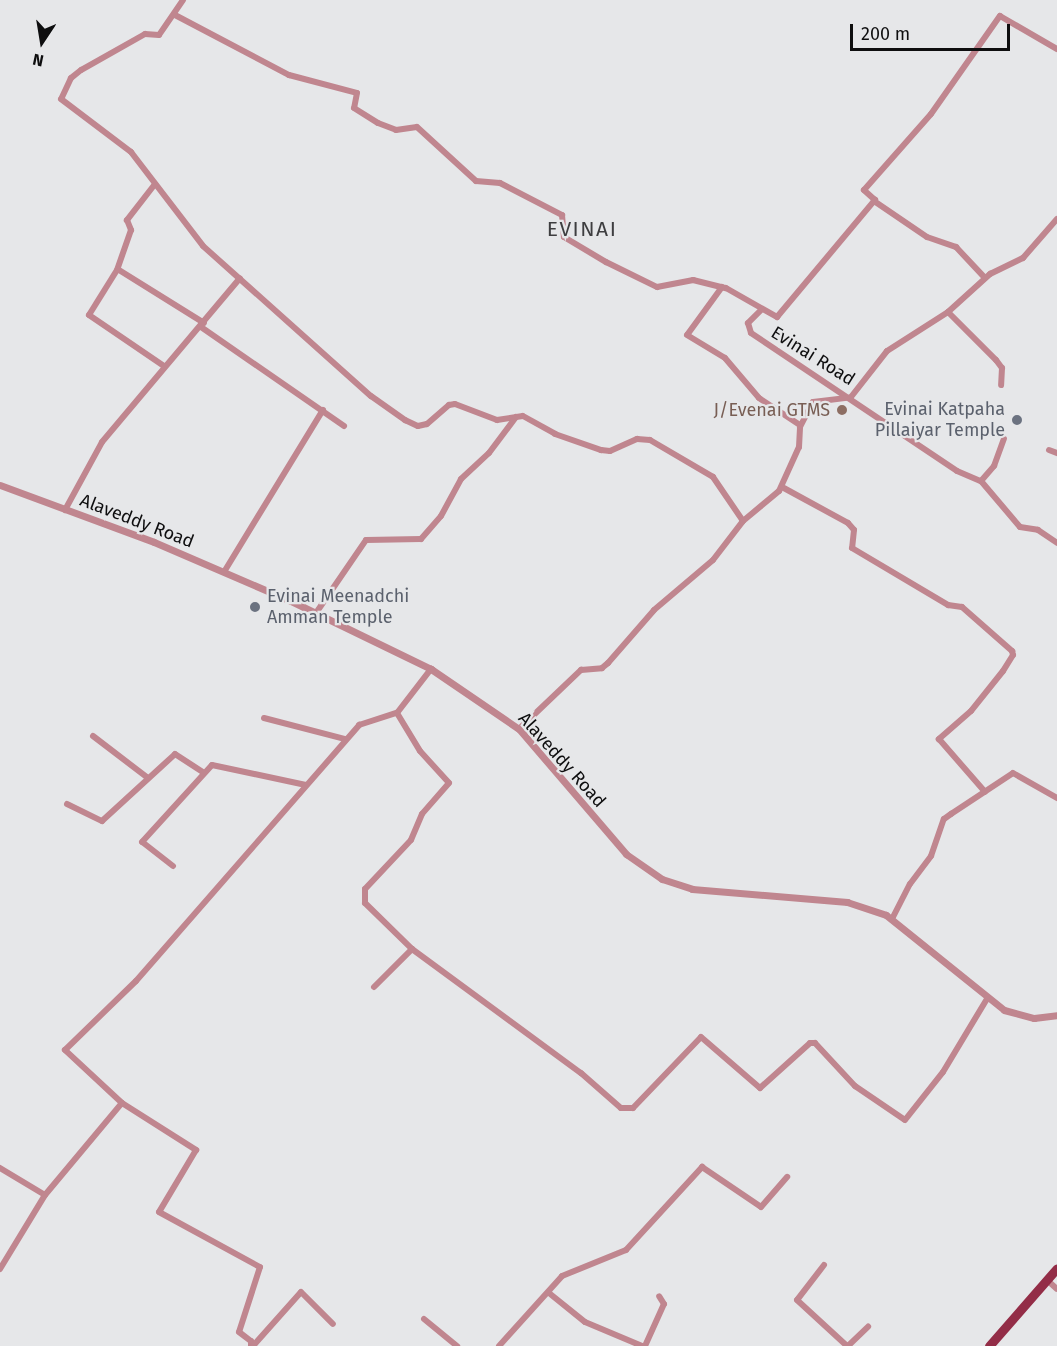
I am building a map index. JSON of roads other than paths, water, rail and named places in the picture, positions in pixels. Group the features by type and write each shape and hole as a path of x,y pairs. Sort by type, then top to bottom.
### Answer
{"main road":[{"path":"989,1346 1057,1268"}],"street":[{"path":"183,0 175,15 159,35 146,34 81,70 61,92 61,99 131,152 203,246 371,396 405,420 418,426 427,424 449,405 455,404 497,420 517,415 555,434 601,450 610,451 637,439 663,446 713,477 743,520"},
{"path":"175,15 289,75 357,93 354,108 378,123 396,130 417,127 476,180 500,183 562,215 564,237 571,243 657,287 693,280 722,287 777,317 786,310 814,270 828,260 874,201"},
{"path":"986,278 956,247 927,237 874,201 864,190 930,114 1000,16 1057,49"},
{"path":"155,184 127,220 131,230 117,270 88,315 164,366"},
{"path":"519,729 581,670 608,663 654,610 712,560 743,520 782,488 799,447 800,425 818,399 851,397 887,351 948,312 986,278 1023,258 1057,219"},
{"path":"119,270 202,325 344,426"},
{"path":"65,510 102,442 240,278"},
{"path":"722,287 687,335 725,358 759,398 800,425"},
{"name":"Evinai Road","path":"762,309 748,323 751,333 851,397 957,471 981,481 1020,527 1038,530 1057,543"},
{"path":"948,312 1002,368 1001,385"},
{"path":"224,572 322,410"},
{"path":"316,613 366,540 421,539 441,516 461,479 489,453 517,415"},
{"path":"981,481 994,466 1004,438"},
{"path":"1049,450 1057,453"},
{"name":"Alaveddy Road","path":"0,485 224,572 316,613 431,669 519,729 626,854 662,879 692,889 847,902 892,919 1004,1010 1034,1018 1057,1015"},
{"path":"782,488 848,523 854,530 852,548 948,605 962,607 1012,651 1013,655 1003,671 971,711 939,739 985,792"},
{"path":"252,1346 251,1341 239,1332 260,1267 159,1212 196,1150 122,1103 65,1050 136,981 345,739 359,725 397,713 431,669"},
{"path":"397,713 420,751 449,783 422,814 411,840 365,889 363,897 412,949 627,1111 633,1108 701,1037 762,1088 810,1043 815,1043 855,1086 905,1120 943,1072 988,997"},
{"path":"264,718 345,739"},
{"path":"93,736 148,778"},
{"path":"68,804 102,820 175,754 203,772"},
{"path":"173,866 142,842 203,772 219,765 306,785"},
{"path":"892,919 910,884 931,856 944,819 1013,773 1057,798"},
{"path":"374,987 412,949"},
{"path":"0,1269 45,1195 122,1103"},
{"path":"499,1346 570,1270 626,1250 702,1167 761,1207 787,1177"},
{"path":"0,1168 45,1195"},
{"path":"824,1265 797,1300 848,1346 868,1327"},
{"path":"1047,1280 1057,1289"},
{"path":"252,1346 301,1292 333,1324"},
{"path":"549,1293 585,1322 644,1346 664,1304 659,1296"},
{"path":"424,1319 458,1346"}],"place":[{"name":"J/Evenai GTMS","path":"842,410"},
{"name":"Evinai Katpaha Pillaiyar Temple","path":"1017,420"},
{"name":"Evinai Meenadchi Amman Temple","path":"255,607"}],"district":[{"name":"EVINAI","path":"582,229"}]}
